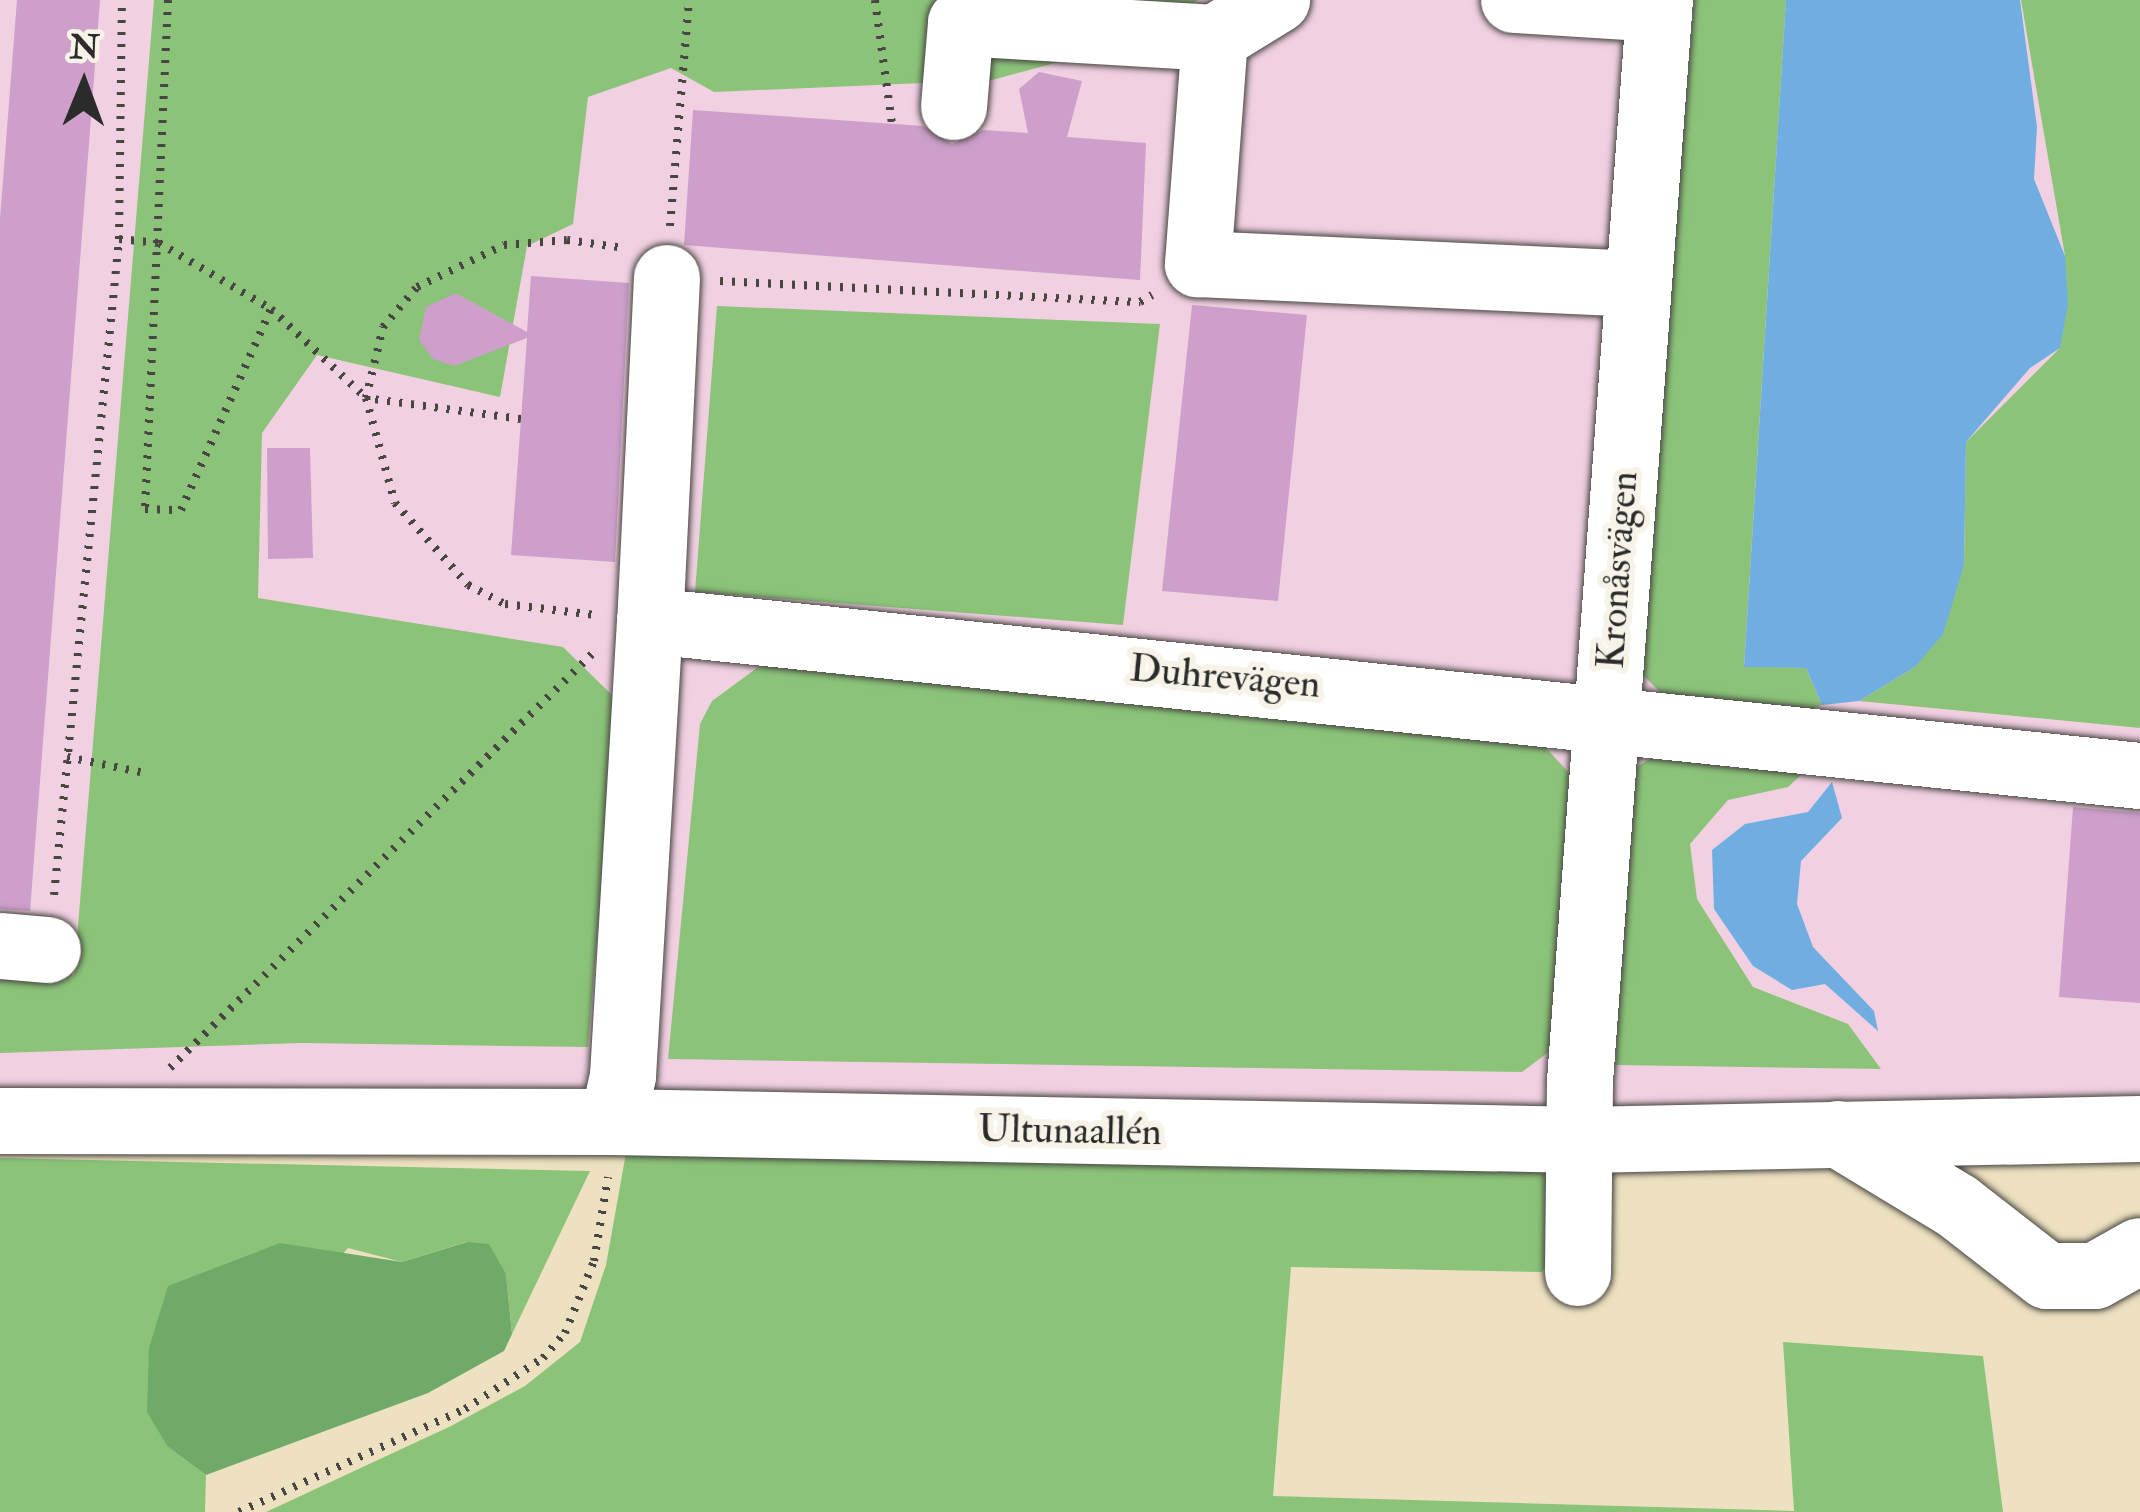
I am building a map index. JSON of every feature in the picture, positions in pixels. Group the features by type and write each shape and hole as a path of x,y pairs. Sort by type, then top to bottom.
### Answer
{"street":[{"path":"954,107 961,23 1215,38 1277,0"},
{"path":"1514,0 1659,4"},
{"name":"Kronåsvägen","path":"1578,1273 1607,718 1659,4"},
{"path":"1215,38 1198,264 1639,284"},
{"path":"613,1122 623,1076 668,266"},
{"name":"Duhrevägen","path":"650,621 2140,776"},
{"name":"Ultunaallén","path":"0,1121 613,1122 1582,1140 2140,1129"},
{"path":"1838,1134 1957,1206 2047,1276 2095,1276 2140,1251"}],"path":[{"path":"24,948 68,758 119,239 122,0"},
{"path":"168,0 146,508 181,510 271,309"},
{"path":"668,266 686,0"},
{"path":"875,0 892,124"},
{"path":"119,239 158,243 271,309 366,398 521,418"},
{"path":"650,621 506,604 468,585 395,503 366,398 383,327 417,287 504,245 567,240 668,266 1140,302 1198,264"},
{"path":"166,1072 600,646 650,621"},
{"path":"68,758 140,772"},
{"path":"239,1512 465,1409 543,1358 565,1334 594,1261 613,1122"}],"shaded area":[{"path":"0,0 2140,0 2140,1160 0,1096"}],"green space":[{"path":"154,0 1198,0 1115,47 992,80 714,92 671,68 588,97 573,224 527,246 500,397 317,355 262,433 258,598 563,647 617,700 588,1047 302,1043 0,1053 0,962 74,975"},
{"path":"1694,0 1786,0 1744,666 1806,668 1822,705 1800,714 1667,699 1639,671"},
{"path":"2021,0 2140,0 2140,728 1859,701 1915,667 1964,565 1966,442 2060,348 2065,256"},
{"path":"717,306 1160,324 1123,625 695,592"},
{"path":"761,665 1533,734 1571,775 1550,1051 1522,1072 668,1059 700,724 712,701"},
{"path":"1671,746 1816,761 1788,787 1728,800 1690,844 1697,899 1753,987 1848,1024 1881,1069 1615,1065 1633,769"},
{"path":"627,1147 1526,1161 1544,1174 1553,1201 1550,1259 1542,1272 1291,1267 1273,1496 1794,1511 1783,1342 1983,1356 2003,1512 266,1512 525,1386 580,1342 606,1265"},
{"path":"0,1158 590,1171 512,1334 506,1274 466,1242 402,1262 348,1248 168,1447 206,1475 205,1512 0,1512"},
{"path":"467,1242 489,1244 506,1274 512,1334 504,1351 428,1393 206,1475 168,1447 147,1412 149,1348 168,1286 280,1243 402,1262"}],"water":[{"path":"1786,0 2020,0 2037,127 2034,179 2065,256 2068,305 2060,348 2030,368 1966,442 1964,565 1943,634 1915,667 1859,701 1822,705 1806,668 1744,667"},
{"path":"1832,782 1842,818 1801,861 1797,904 1813,947 1874,1011 1878,1031 1825,984 1792,990 1753,966 1714,909 1712,850 1745,824 1808,812"}],"building":[{"path":"17,0 100,0 30,911 0,909 0,219"},
{"path":"1039,72 1082,81 1067,137 1146,143 1140,280 684,245 693,110 923,126 952,144 983,130 1028,133 1019,89"},
{"path":"531,276 629,283 615,562 511,555 527,338 454,366 433,359 419,340 426,307 456,293 527,332"},
{"path":"1192,305 1307,315 1278,601 1162,591"},
{"path":"267,448 310,448 313,558 268,559"},
{"path":"2073,807 2140,813 2140,1003 2059,997"}]}
